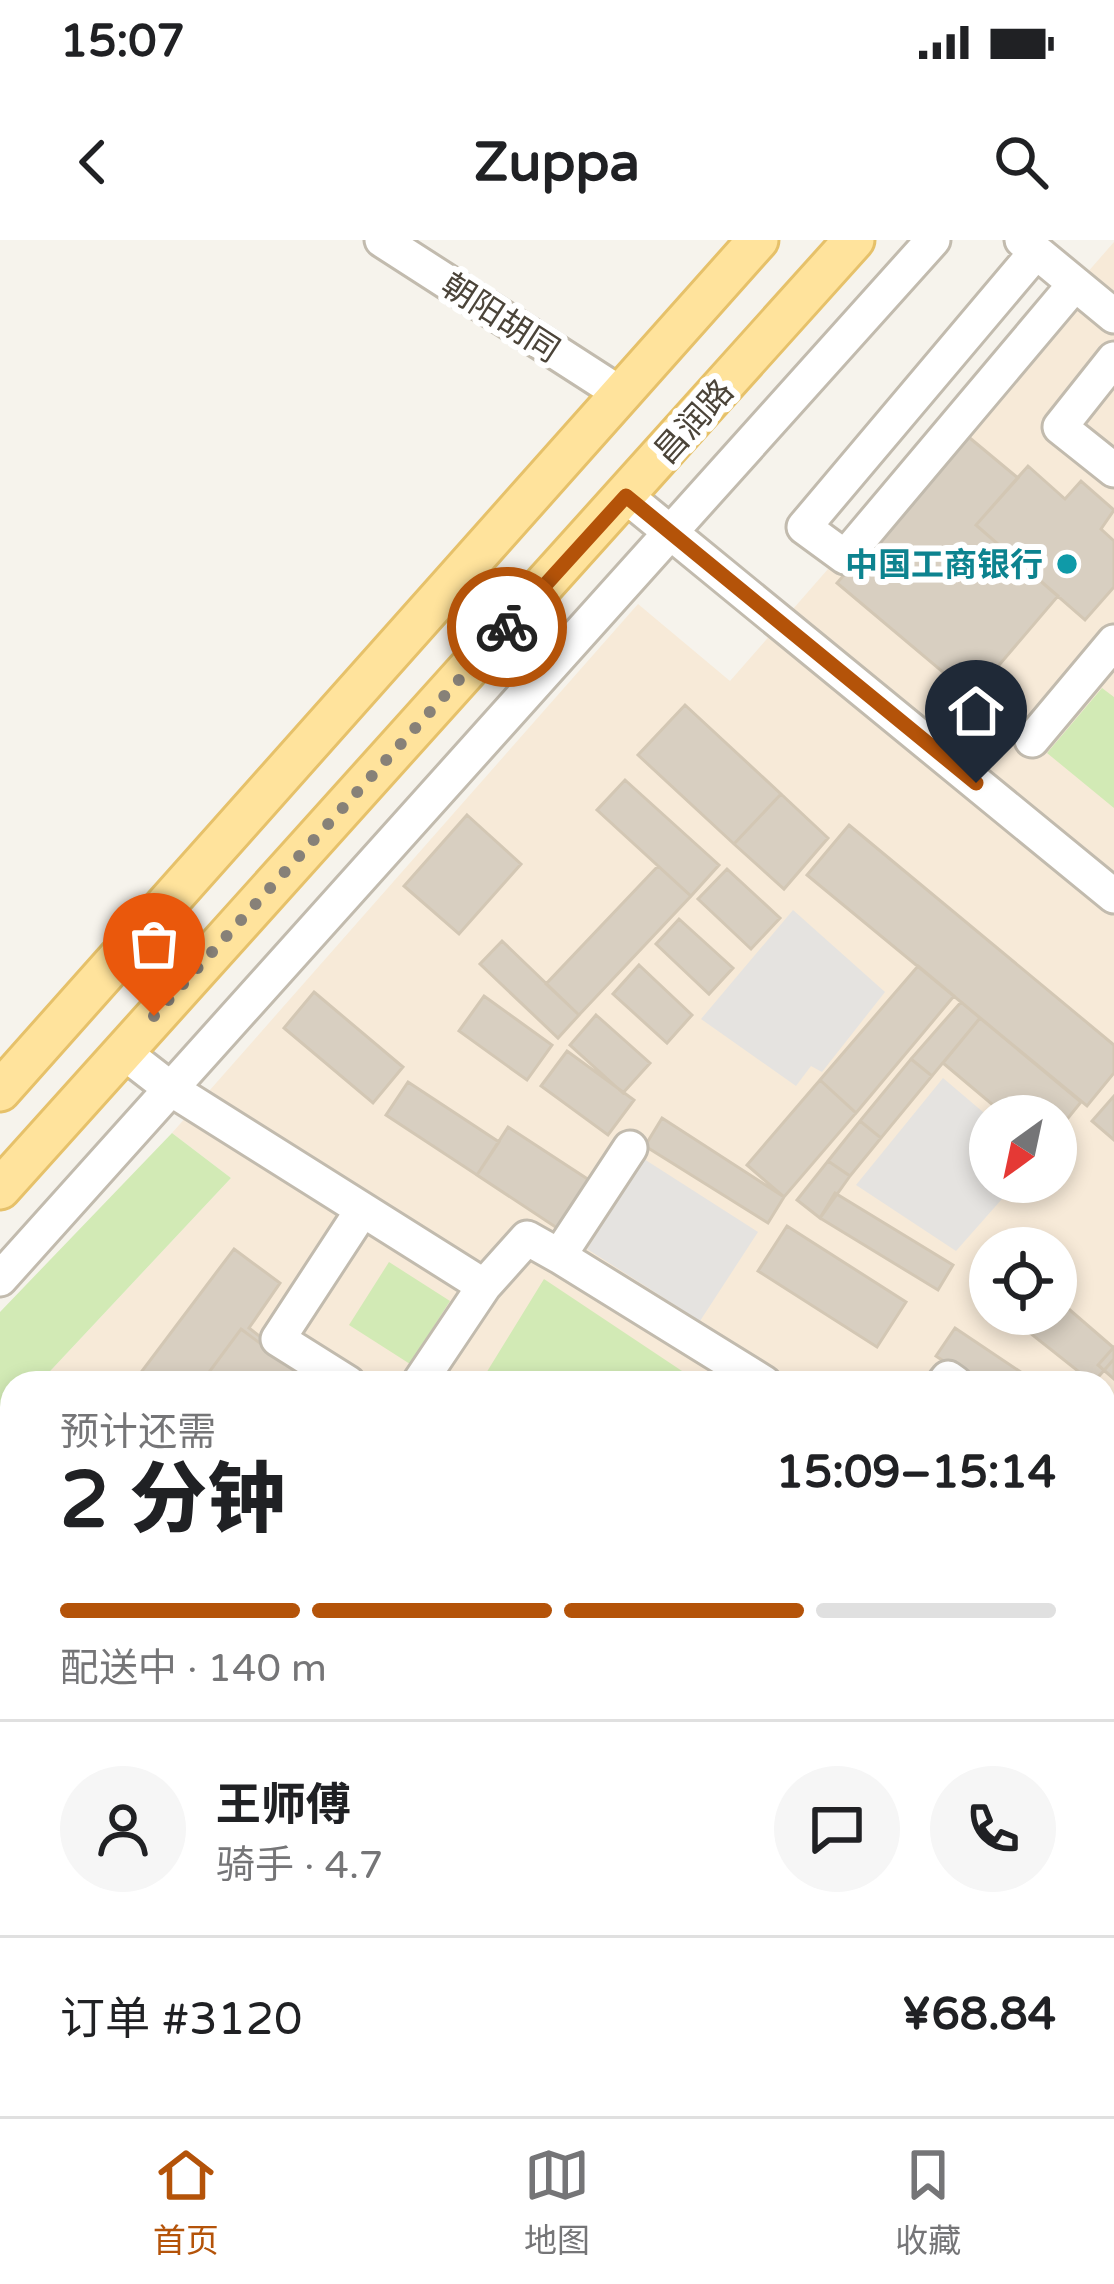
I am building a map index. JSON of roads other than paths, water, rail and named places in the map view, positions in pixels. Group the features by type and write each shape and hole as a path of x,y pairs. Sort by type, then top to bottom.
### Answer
{"main road":[{"path":"0,1091 758,240"},
{"name":"昌润路","path":"0,1189 854,240"}],"street":[{"name":"朝阳胡同","path":"382,240 621,394"},
{"path":"0,1279 933,240"},
{"path":"1074,285 845,557 804,527 1029,246 1114,316"},
{"path":"1114,359 1060,427 1114,470"},
{"path":"626,496 1114,896"},
{"path":"1032,740 1111,650"},
{"path":"122,1051 171,1089 484,1286"},
{"path":"559,1256 630,1148"},
{"path":"328,1371 278,1340 361,1212"},
{"path":"427,1371 484,1286 527,1238 745,1371"}],"place":[{"name":"中国工商银行","path":"1067,564"}]}
